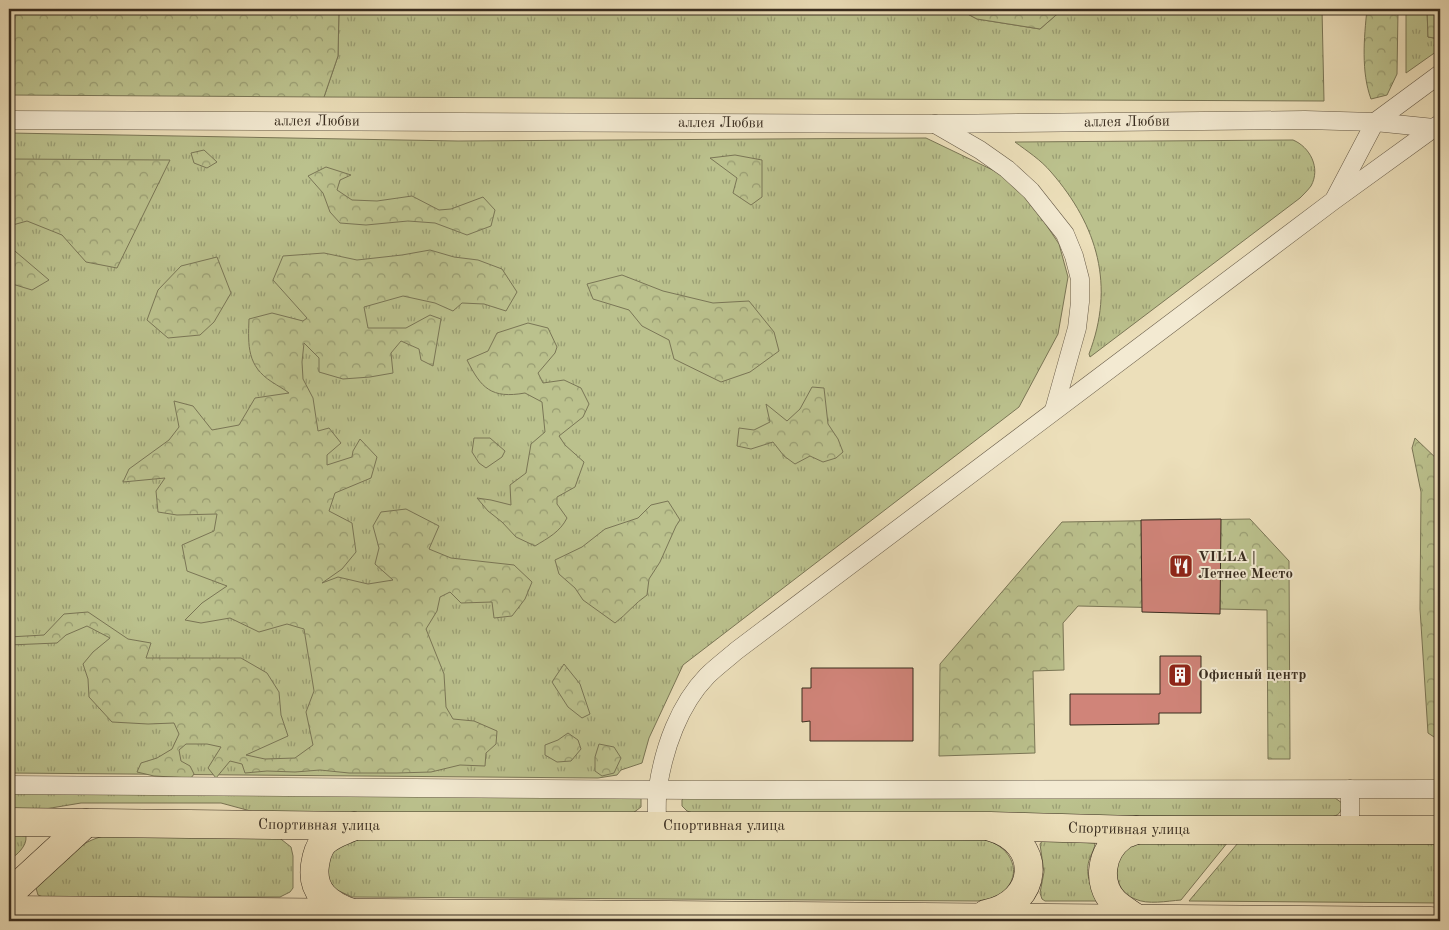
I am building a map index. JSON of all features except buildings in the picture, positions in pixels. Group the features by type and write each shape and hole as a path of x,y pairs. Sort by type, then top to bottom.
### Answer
{"main road":[{"name":"Спортивная улица","path":"9,822 356,826 990,826 1136,830 1440,830"},
{"path":"9,894 86,823"},
{"path":"352,913 335,907 322,896 316,884 315,869 317,855 323,843 334,835 356,826"},
{"path":"970,917 1004,909 1015,901 1023,890 1028,878 1025,852 1016,840 1004,831 990,826"},
{"path":"1136,830 1122,836 1112,846 1105,859 1102,874 1106,889 1114,902 1136,918"},
{"path":"9,910 1431,921"}],"street":[{"path":"1333,201 1375,122 1440,74"},
{"name":"аллея Любви","path":"9,120 935,124 1295,120 1437,126"},
{"path":"935,124 980,150 1007,169 1032,191 1065,234 1074,256 1080,279 1080,302 1077,328 1054,410"},
{"path":"657,826 658,788 672,735 688,701 707,676 736,651 1054,410 1333,201 1437,126"},
{"path":"9,785 736,790 1440,789"},
{"path":"1350,789 1350,829"}],"green space":[{"path":"9,9 339,9 338,56 324,97 9,95"},
{"path":"339,9 958,9 977,19 1040,29 1063,9 1322,9 1324,101 324,97 338,56"},
{"path":"958,9 1063,9 1040,29 977,19"},
{"path":"1367,9 1396,9 1398,11 1397,74 1387,95 1371,99 1365,66 1364,43"},
{"path":"1406,9 1427,9 1428,37 1440,39 1440,49 1406,73"},
{"path":"1427,9 1440,9 1440,39 1428,37"},
{"path":"9,133 458,141 926,138 1001,174 1029,199 1059,244 1068,277 1058,334 1019,407 683,665 649,738 642,763 621,770 617,775 598,778 9,773"},
{"path":"1293,140 1309,153 1314,165 1314,179 1306,192 1090,357 1089,354 1097,329 1101,304 1101,281 1091,235 1067,193 1051,172 1015,142"},
{"path":"204,150 217,162 207,168 194,163 191,153"},
{"path":"735,155 762,160 762,197 751,205 733,193 737,178 710,158"},
{"path":"9,159 170,160 117,268 86,262 62,235 27,221 9,226"},
{"path":"326,167 351,175 340,180 337,190 352,200 377,201 412,196 439,210 451,209 483,197 495,210 491,226 467,235 435,223 408,221 366,225 340,223 330,212 323,193 308,176"},
{"path":"9,246 49,280 32,290 9,283"},
{"path":"430,250 454,257 478,260 502,269 517,292 506,311 484,304 462,303 453,311 435,303 403,296 364,307 368,328 406,328 430,315 441,319 433,366 421,360 419,349 401,341 391,353 393,373 343,379 319,372 319,358 304,343 303,379 313,398 318,431 329,428 341,443 327,455 327,465 352,457 353,451 360,439 377,457 371,478 335,493 329,511 352,523 356,552 342,569 322,583 338,577 368,584 393,580 375,564 379,548 373,526 381,512 406,509 439,526 429,549 451,558 514,565 532,582 525,599 512,616 494,618 492,602 461,603 450,592 440,597 437,611 426,629 444,674 446,707 453,719 474,721 497,731 496,744 486,753 485,766 460,765 431,772 397,773 349,773 320,770 245,773 242,764 230,761 216,778 208,768 221,747 207,744 186,744 179,750 181,761 190,766 194,774 191,778 154,776 137,772 141,763 157,758 172,749 179,734 174,723 112,722 89,697 88,679 83,664 93,652 110,638 87,626 66,635 57,643 9,645 9,637 44,635 64,614 88,612 128,639 151,643 146,658 241,658 267,673 279,692 281,715 288,736 246,755 265,759 295,758 313,745 306,712 314,691 304,629 287,624 259,632 230,618 201,623 185,620 202,603 227,586 187,571 182,545 214,531 217,514 177,515 158,512 156,491 165,478 123,482 129,469 169,440 179,427 174,401 193,406 212,430 239,425 255,398 289,393 264,376 253,362 249,347 249,319 272,313 303,321 307,318 273,280 283,256 324,253 357,260"},
{"path":"217,257 231,293 214,322 200,335 168,338 147,320 158,290 181,266"},
{"path":"622,275 663,291 713,303 749,301 774,332 779,351 750,372 721,382 674,359 669,340 642,326 629,310 593,299 587,284"},
{"path":"528,323 548,328 557,347 555,353 538,373 543,383 564,380 581,388 589,404 583,417 559,436 565,445 584,462 575,487 557,497 557,504 567,518 557,531 535,546 516,537 477,498 511,505 510,485 526,473 531,444 545,432 542,402 525,393 495,393 477,378 467,360 488,351 497,333"},
{"path":"812,387 824,388 828,424 838,439 843,452 836,458 823,462 810,456 795,464 784,456 773,442 751,449 737,446 739,428 754,430 770,422 766,404 787,421 800,409"},
{"path":"474,438 490,438 505,451 502,457 486,468 479,463 472,452"},
{"path":"1415,438 1440,462 1440,741 1428,733 1420,609 1421,492 1412,448"},
{"path":"668,501 680,520 660,562 649,579 647,595 615,623 583,600 575,588 559,574 555,560 582,547 605,529 638,518 651,505"},
{"path":"1250,519 1289,561 1290,759 1268,759 1267,610 1078,606 1063,623 1064,670 1033,671 1035,753 939,756 940,664 1062,522"},
{"path":"564,664 580,684 590,714 582,718 568,707 552,682"},
{"path":"568,733 578,740 581,749 571,761 557,762 545,755 545,745 558,740"},
{"path":"599,744 614,747 621,758 614,773 602,776 595,771 595,757"},
{"path":"9,788 638,795 641,799 641,807 633,813 258,813 221,803 81,803 27,812 9,812"},
{"path":"684,797 1335,798 1342,803 1339,813 1336,816 1330,817 693,813 687,811 682,806"},
{"path":"9,834 26,836 26,840 23,847 9,861"},
{"path":"109,835 277,836 291,847 293,856 293,888 290,892 280,897 43,897 38,895 36,888 38,884 70,854 88,842"},
{"path":"356,835 984,840 992,842 1006,852 1013,866 1013,873 1011,881 1003,892 978,901 352,897 335,889 329,883 327,853"},
{"path":"1043,840 1095,843 1088,863 1088,869 1089,880 1097,901 1045,901 1042,899 1040,893 1044,872 1040,844"},
{"path":"1228,842 1181,900 1140,901 1127,895 1118,881 1118,864 1121,856 1133,844"},
{"path":"1238,843 1440,844 1440,903 1189,901"}],"place":[{"name":"VILLA | Летнее Место","path":"1181,566"},
{"name":"Офисный центр","path":"1180,675"}]}
